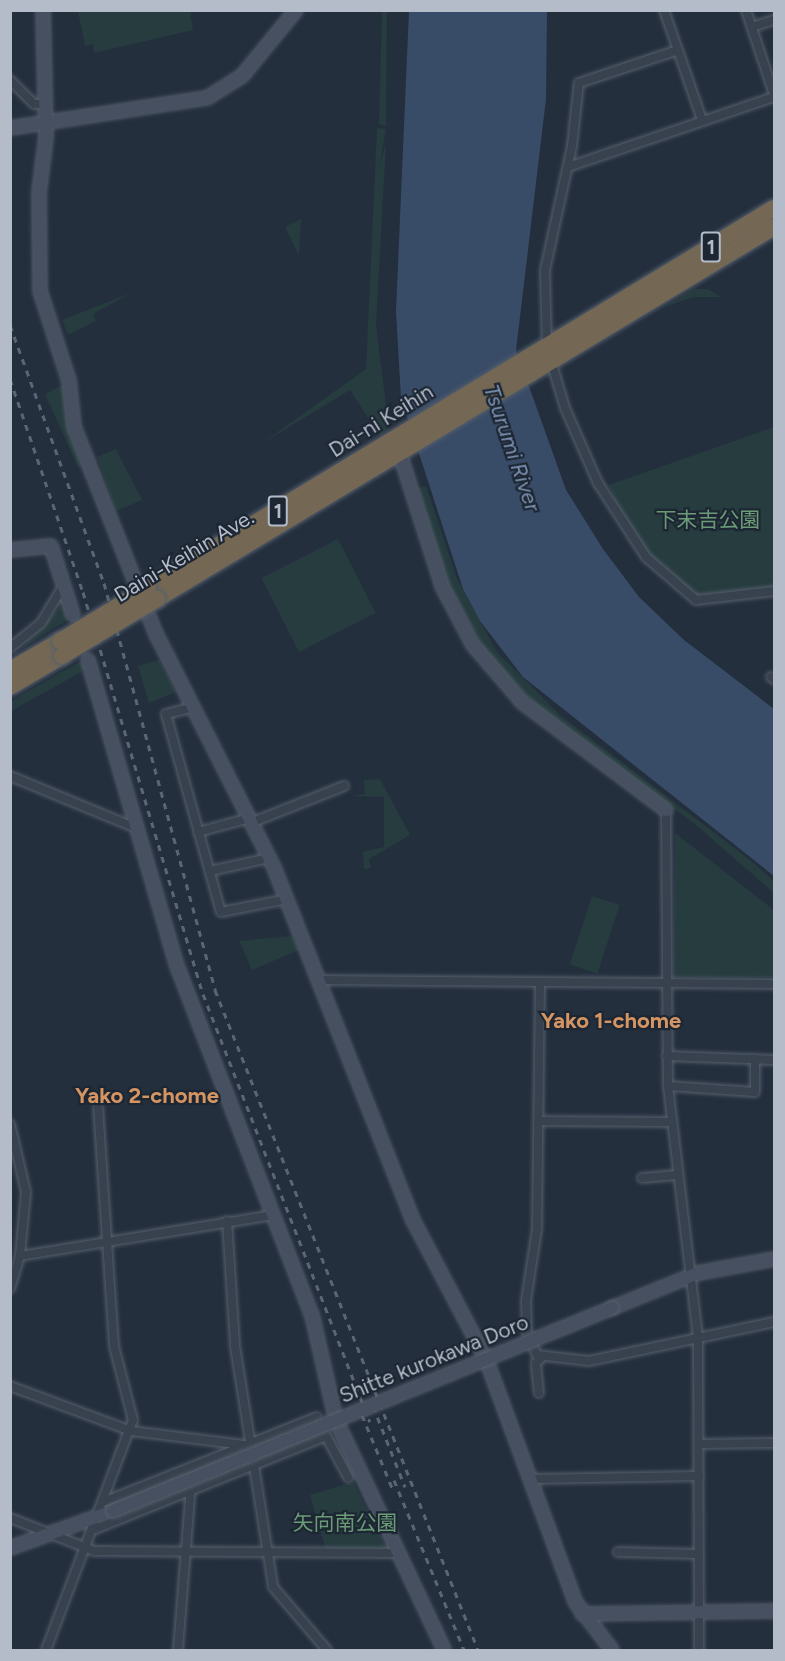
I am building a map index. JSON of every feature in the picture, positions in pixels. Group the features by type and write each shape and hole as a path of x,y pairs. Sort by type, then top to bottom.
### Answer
{"highway":[{"name":"Dai-ni Keihin","path":"549,354 774,208"},
{"name":"Dai-ni Keihin","path":"10,670 61,649 528,366 774,226"},
{"name":"1","path":"10,687 61,649"}],"street":[{"path":"43,10 45,126 40,291 69,381 74,427 156,634 252,820 287,899 405,1202 486,1359 582,1614 612,1650"},
{"path":"10,128 45,126 182,105 219,93 247,70 296,10"},
{"path":"664,10 702,120"},
{"path":"568,167 774,95 746,10"},
{"path":"752,27 774,20"},
{"path":"678,50 579,83 568,167 545,270 549,354 593,472 646,557 696,600 774,591"},
{"path":"10,80 34,104 43,104"},
{"path":"403,442 443,588 494,673 558,732 666,810 668,1086 698,1338 699,1650"},
{"path":"10,550 51,546 73,615"},
{"path":"10,648 41,623 64,585"},
{"path":"88,660 136,828 190,1003 312,1315 336,1420 441,1650"},
{"path":"194,707 166,714 221,912 287,899"},
{"path":"10,776 136,828"},
{"path":"198,832 252,820 344,786"},
{"path":"210,871 269,858"},
{"path":"319,980 667,985 774,984"},
{"path":"540,982 537,1229 526,1301 527,1332 542,1357"},
{"path":"667,1056 774,1060"},
{"path":"668,1086 755,1092 755,1059"},
{"path":"98,1108 114,1346 131,1431 110,1506"},
{"path":"538,1121 671,1122"},
{"path":"10,1124 26,1192 20,1256 11,1284"},
{"path":"642,1178 678,1175"},
{"path":"20,1256 273,1215"},
{"path":"227,1221 235,1346 248,1444 273,1587 327,1650"},
{"name":"Shitte kurokawa Doro","path":"10,1548 99,1516 110,1506 336,1420 690,1276 774,1259"},
{"path":"539,1393 536,1363 542,1357 589,1361 774,1322"},
{"path":"10,1386 131,1431 248,1444"},
{"path":"110,1506 191,1468 317,1417"},
{"path":"95,1529 326,1436 348,1478"},
{"path":"699,1444 774,1443"},
{"path":"178,1650 189,1552 191,1468"},
{"path":"532,1479 699,1476"},
{"path":"46,1650 88,1549 99,1516"},
{"path":"10,1518 88,1549 397,1553"},
{"path":"618,1552 699,1554"},
{"path":"582,1614 774,1611"}],"green space":[{"path":"78,11 190,11 193,30 94,53 93,44 85,46"},
{"path":"382,11 387,11 386,126 379,124"},
{"path":"377,128 386,129 379,169 386,142 376,325 389,430 380,436 350,390 261,444 366,369"},
{"path":"301,219 299,255 285,227"},
{"path":"693,289 708,289 721,297 693,297 665,307"},
{"path":"131,293 93,314 96,321 68,335 62,320"},
{"path":"63,385 68,428 81,466 78,467 45,394"},
{"name":"下末吉公園","path":"774,427 774,588 698,597 649,554 626,524 609,485"},
{"path":"116,449 142,500 116,511 97,457"},
{"path":"426,486 457,579 497,652 560,715 754,863 774,882 774,893 695,824 553,722 489,657 447,582 418,488"},
{"path":"338,539 376,613 299,652 261,578"},
{"path":"65,606 69,619 20,650 59,608"},
{"path":"159,660 176,692 149,703 138,666"},
{"path":"81,661 85,670 11,711 11,701"},
{"path":"380,779 410,835 369,859 371,868 364,869 363,852 384,847 384,797 351,796 365,794 364,780"},
{"path":"675,833 774,910 774,977 673,977"},
{"path":"592,896 620,905 597,973 570,964"},
{"path":"293,936 299,950 252,970 239,941"},
{"name":"矢向南公園","path":"353,1482 385,1549 326,1550 310,1495"}],"water":[{"name":"Tsurumi River","path":"409,11 547,11 546,99 516,350 566,490 603,549 639,597 684,640 774,709 774,876 523,677 480,621 463,589 401,398 396,311"}],"railway":[{"path":"10,325 104,583 215,990 478,1650"},
{"path":"10,379 83,592 203,994 370,1422"},
{"path":"373,1406 405,1487"},
{"path":"362,1415 393,1490"},
{"path":"394,1480 464,1650"}],"district":[{"name":"Yako 1-chome","path":"611,1021"},
{"name":"Yako 2-chome","path":"147,1096"}]}
